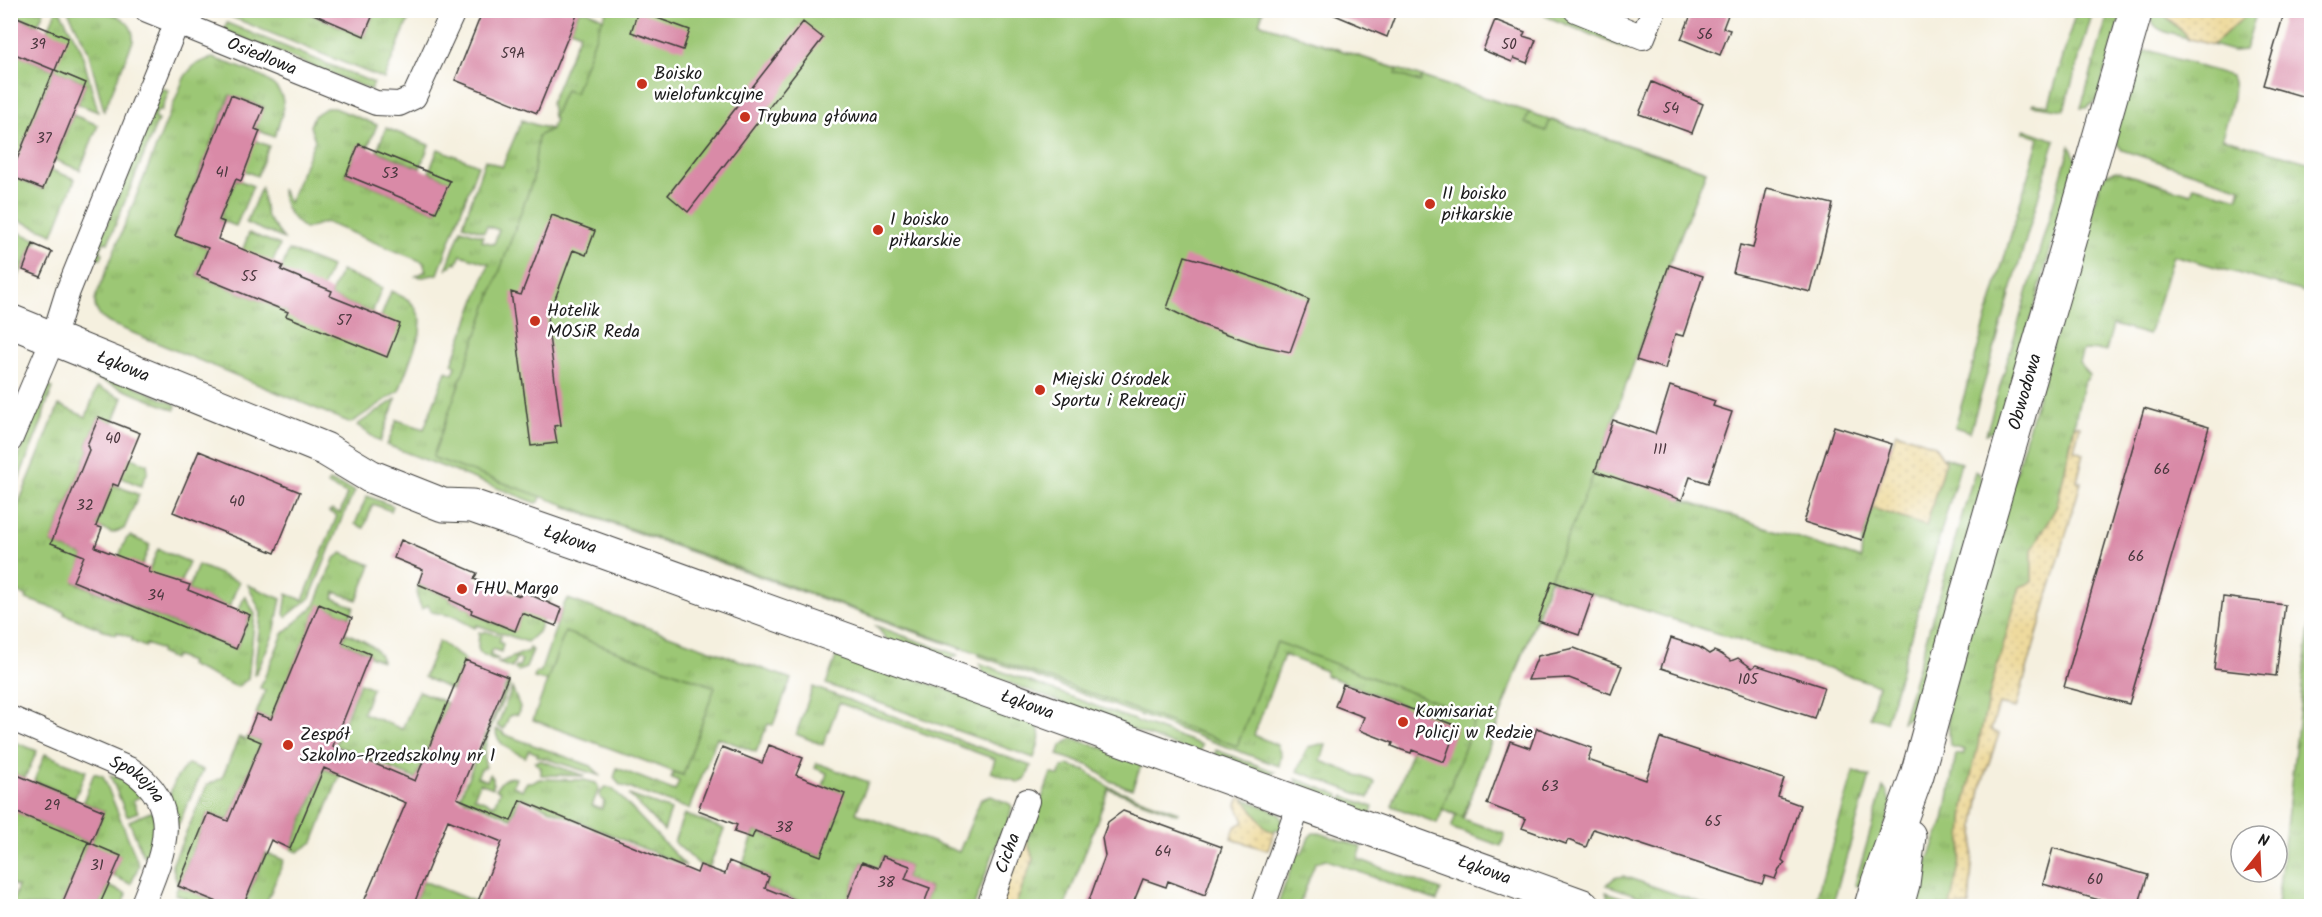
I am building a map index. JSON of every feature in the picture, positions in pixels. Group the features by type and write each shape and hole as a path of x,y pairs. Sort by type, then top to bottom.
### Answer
{"street":[{"name":"Osiedlowa","path":"147,10 376,103 399,104 414,97 454,10"},
{"path":"1576,10 1644,37 1654,10"},
{"name":"Obwodowa","path":"1871,906 1917,775 1967,593 2136,10"},
{"path":"10,440 53,339 68,291 177,22"},
{"name":"Łąkowa","path":"10,321 325,449 376,459 450,488 472,506 1583,906"},
{"name":"Spokojna","path":"10,718 131,770 146,779 155,792 165,817 166,829 157,866 142,906"},
{"name":"Obwodowa","path":"1897,906 1903,884 1917,775"},
{"name":"Cicha","path":"989,906 1027,801"},
{"path":"1263,906 1299,804"}],"green space":[{"path":"10,11 44,11 38,25 11,14"},
{"path":"56,11 60,11 81,49 98,112 78,104 86,83 55,70 48,30"},
{"path":"68,11 110,14 119,17 132,30 133,41 104,111 88,50"},
{"path":"223,11 302,11 364,36 375,11 412,11 384,79 226,15"},
{"path":"579,11 588,11 604,19 605,16 613,18 568,125 553,118 551,102 580,33 571,29"},
{"name":"Miejski Ośrodek Sportu i Rekreacji","path":"607,11 1263,11 1259,23 1398,69 1396,74 1420,82 1422,77 1529,112 1525,123 1546,131 1550,120 1706,171 1669,265 1595,471 1550,579 1463,817 1442,809 1476,717 1277,642 1237,746 434,458 533,179 538,136 551,129 555,119 553,118 565,90 575,93"},
{"path":"1263,11 1259,23 1706,171 1669,265 1595,470 1861,559 1862,540 1872,508 1926,526 1945,462 1942,457 1961,463 1886,722 1870,717 1878,685 1550,580 1463,819 1505,834 1501,846 1451,828 1456,815 1443,810 1437,823 1392,806 1412,750 1403,705 1325,675 1326,671 1284,655 1254,735 1277,745 1281,755 1279,766 979,656 980,649 1161,294"},
{"path":"1547,11 1554,11 1627,40 1629,44 1627,49 1545,16"},
{"path":"2076,11 2093,11 2064,110 2032,105 2033,103 2049,105"},
{"path":"2109,11 2117,11 2120,18 2097,100 2086,108 2081,108"},
{"path":"2149,11 2165,11 2164,15 2190,39 2158,28 2153,24"},
{"path":"2245,11 2257,11 2245,50 2233,51 2212,45 2243,18"},
{"path":"227,23 374,83 371,90 224,30"},
{"path":"2142,51 2151,51 2231,76 2233,98 2222,138 2311,163 2311,294 2173,255 2149,335 2113,325 2106,351 2083,350 2079,363 2090,375 2083,384 2057,506 2032,550 2032,582 2020,587 1991,688 1964,807 1961,857 1950,906 1910,906 1944,820 1956,754 1963,755 1965,750 1950,746 1947,709 2100,182 2107,174 2116,171 2191,194 2194,186 2238,198 2241,188 2122,150 2116,142 2114,133 2136,57"},
{"path":"10,52 54,70 11,176 42,189 51,170 75,179 53,234 11,217"},
{"path":"213,58 245,69 267,80 276,87 281,95 283,109 274,137 255,129 264,107 230,95 175,235 208,248 197,275 288,312 381,317 391,291 409,300 421,320 420,333 399,391 351,423 109,323 99,315 96,309 96,296 184,78 196,64"},
{"path":"162,88 169,91 161,111 158,110 154,118 158,120 108,243 104,242 100,251 103,253 101,259 94,256"},
{"path":"326,108 335,108 377,125 368,147 359,144 346,175 436,212 449,181 429,172 438,149 478,165 438,274 416,276 426,271 423,262 325,222 305,229 288,212 282,189 289,203 315,140 310,126 314,116"},
{"path":"73,115 98,125 80,170 55,160"},
{"path":"522,120 565,133 543,492 539,502 536,503 387,445 397,420 424,429 446,371 453,374 456,366 452,364 489,264 461,255 457,263 455,262 446,270 461,229 483,236 482,241 494,244 499,230 487,226 484,232 463,225 485,160 502,167"},
{"path":"386,128 429,145 420,168 377,151"},
{"path":"2024,129 2055,140 1970,432 1955,427 2039,138 2023,132"},
{"path":"251,139 269,146 257,176 240,169"},
{"path":"2070,146 2076,159 2001,426 1986,434"},
{"path":"236,179 253,186 236,226 219,220"},
{"path":"261,188 267,217 284,239 246,223"},
{"path":"10,229 38,240 33,245 15,284 11,282"},
{"path":"249,233 280,245 271,266 241,254"},
{"path":"289,250 331,267 321,292 281,270"},
{"path":"341,271 382,288 372,313 330,296"},
{"path":"91,366 176,405 175,410 87,375"},
{"path":"47,386 53,388 11,498 11,475"},
{"path":"97,387 123,398 113,423 99,417 87,445 89,450 51,543 84,556 74,582 236,649 250,616 238,611 245,596 255,614 248,679 237,687 189,665 190,662 175,656 173,659 160,653 161,650 146,644 145,647 132,641 132,638 117,632 116,635 64,614 65,612 26,599 27,596 11,590 11,522 59,405 86,417"},
{"path":"396,399 380,442 357,425"},
{"path":"129,457 147,464 148,471 141,486 117,476"},
{"path":"1975,471 1979,473 1983,484 1920,707 1916,714 1902,722"},
{"path":"329,481 355,491 310,598 286,617 284,614 287,594 303,600 337,516 329,512 332,510 340,513 347,494 327,485"},
{"path":"113,484 139,495 124,529 112,533 96,526"},
{"path":"367,496 393,506 391,511 373,504 364,528 355,524"},
{"path":"566,505 965,637 962,649 565,507"},
{"path":"130,536 150,545 140,570 117,561 126,539"},
{"path":"158,549 189,562 179,586 148,573"},
{"path":"342,553 371,565 357,600 335,592 333,598 354,607 350,617 319,605 271,719 256,714 265,691 260,688 283,634 315,605 334,559"},
{"path":"198,565 239,582 229,607 188,590"},
{"path":"418,584 451,598 450,601 472,610 471,613 514,631 525,607 551,599 538,632 527,642 477,625 475,628 458,617 432,612 428,605 422,609 417,597"},
{"path":"248,585 281,599 274,633 254,675 261,613"},
{"path":"568,599 791,679 773,725 768,724 756,752 717,737 689,809 620,785 614,778 617,768 675,791 679,781 671,778 673,772 683,775 565,633 547,681 534,678 536,672 540,673 564,604"},
{"path":"2311,610 2311,906 2277,906 2280,884 2289,884 2289,824 2286,824"},
{"path":"876,626 958,655 947,661 887,640"},
{"path":"484,631 501,636 499,642 503,644 501,652 492,649 490,655 498,659 494,660 480,653 479,632"},
{"path":"565,632 715,687 683,775 533,720"},
{"path":"346,633 363,640 376,650 382,661 342,642"},
{"path":"439,641 465,660 452,690 424,677"},
{"path":"529,648 533,650 526,668 518,671 515,669 516,666 519,667 522,660 516,658 512,668 498,663 528,651"},
{"path":"838,651 1035,721 1040,735 1034,758 826,684"},
{"path":"979,663 1202,745 1199,755 983,673"},
{"path":"508,681 509,687 487,738 484,759 486,767 481,769 477,777 487,781 490,774 493,778 493,788 480,783 474,797 494,805 500,791 496,789 502,781 509,777 516,778 513,786 522,790 527,782 539,779 584,780 596,783 599,788 592,806 602,809 604,801 600,794 602,790 606,787 613,789 686,866 520,797 511,818 460,797"},
{"path":"360,683 372,688 363,713 402,729 419,691 447,703 416,779 335,745"},
{"path":"813,687 1031,766 1029,772 1018,782 991,772 995,759 839,703 823,745 796,734"},
{"path":"512,688 520,707 518,714 509,716 504,729 497,726"},
{"path":"496,729 503,734 591,766 601,776 537,756 538,754 529,750 525,757 510,750 502,743 496,735"},
{"path":"247,736 261,742 228,821 208,813 178,886 172,865 207,785 222,778 239,737 245,740"},
{"path":"1072,738 1143,761 1132,789 1110,781 1090,766 1058,755 1061,746"},
{"path":"10,740 37,751 25,778 11,772"},
{"path":"1326,745 1321,761 1375,782 1369,798 1297,771 1308,747"},
{"path":"1216,750 1275,772 1270,775 1213,759"},
{"path":"45,754 86,771 75,798 34,781"},
{"path":"539,760 585,776 541,775 541,768 535,762"},
{"path":"817,763 868,782 856,813 959,852 981,799 991,796 1010,804 1012,807 1006,832 1000,835 974,906 923,906 930,888 905,879 910,866 883,856 878,868 862,862 845,906 827,904 826,906 813,906 765,888 769,877 742,866 755,831 821,856 844,794 823,786 827,773 815,768"},
{"path":"188,764 203,770 170,843 168,811 171,791 174,782"},
{"path":"1068,765 1086,771 1109,787 1178,812 1177,814 1109,789 1065,906 1015,906 1033,859 1027,840 1051,773 1059,776 1062,768"},
{"path":"324,769 340,775 313,842 298,852 291,849"},
{"path":"1854,771 1870,777 1832,906 1814,906"},
{"path":"94,773 103,776 139,865 131,884 113,876 120,856 91,844 104,811 83,802"},
{"path":"110,775 122,779 144,795 133,800 138,812 127,816"},
{"path":"1296,779 1339,795 1338,798 1342,799 1344,796 1373,807 1370,817 1300,789"},
{"path":"1883,787 1891,805 1867,888 1855,885"},
{"path":"629,795 671,810 664,831"},
{"path":"1243,798 1279,813 1282,820 1281,830 1276,829 1274,832 1266,829"},
{"path":"11,810 88,842 61,906 11,906 18,887 11,884"},
{"path":"153,811 157,822 149,857 143,855 129,821"},
{"path":"684,814 724,829 709,868 700,865 674,842"},
{"path":"1313,833 1320,833 1362,847 1358,859 1441,890 1437,901 1325,859 1315,863 1299,906 1277,906 1297,852 1302,853"},
{"path":"266,853 284,860 265,906 243,906"},
{"path":"1623,876 1710,906 1667,906 1607,885 1614,878"},
{"path":"423,881 486,906 413,906"},
{"path":"108,886 127,894 122,906 99,906"},
{"path":"178,886 227,906 189,906 187,899 175,894"},
{"path":"1606,892 1646,906 1616,906 1608,899"}],"sand":[{"path":"2165,10 2245,11 2243,18 2212,45 2190,39 2164,14"},
{"path":"2075,425 2080,426 2074,450 2084,453 2077,481 2081,482 2016,708 1999,704 1991,730 1999,734 1982,783 1975,824 1969,906 1950,906 1961,857 1964,807 1991,688 2020,587 2032,582 2032,550 2057,506"},
{"path":"1896,432 1934,445 1945,461 1926,526 1872,508"},
{"path":"1240,797 1266,829 1274,832 1268,850 1231,839 1235,827 1244,822 1237,805"},
{"path":"1027,840 1033,859 1015,906 997,906 1019,846"}],"building":[{"path":"304,10 375,10 364,36"},
{"path":"483,10 579,10 537,113 455,80"},
{"path":"1323,10 1397,10 1387,37"},
{"path":"1698,10 1716,10 1728,15 1723,28 1730,30 1720,55 1681,39 1691,15 1695,17"},
{"path":"2285,10 2312,10 2312,99 2263,85"},
{"path":"638,11 690,30 683,50 631,32"},
{"path":"10,14 68,38 55,70 86,83 43,189 10,176 54,70 10,52"},
{"path":"1495,20 1525,32 1523,36 1536,40 1527,63 1514,58 1512,62 1483,50"},
{"name":"Trybuna główna","path":"803,22 823,38 688,212 668,195"},
{"path":"1652,82 1703,104 1692,133 1639,114"},
{"path":"231,95 264,108 255,129 260,131 241,181 236,179 219,220 224,222 218,239 283,266 281,270 332,291 330,296 400,324 387,357 286,316 288,312 197,275 208,248 175,236"},
{"path":"359,144 450,181 436,212 346,175"},
{"path":"1767,188 1833,204 1811,292 1733,273 1740,245 1753,248"},
{"name":"Hotelik MOSiR Reda","path":"552,215 595,231 586,255 573,250 547,321 561,425 554,426 557,443 531,446 511,292 521,295"},
{"path":"33,244 52,252 41,277 23,270"},
{"path":"1185,256 1279,286 1309,300 1290,352 1258,345 1197,323 1167,308"},
{"path":"1669,265 1703,276 1683,336 1675,334 1665,369 1636,360"},
{"path":"1670,386 1715,401 1713,406 1732,412 1708,483 1690,477 1682,500 1595,471 1613,420 1655,434"},
{"path":"2144,408 2209,427 2129,704 2064,687"},
{"path":"99,417 140,433 118,486 113,484 96,526 102,528 95,547 150,568 149,572 190,585 188,590 250,615 236,649 73,581 84,556 51,543 89,450 87,445"},
{"path":"1834,426 1892,444 1862,540 1804,522"},
{"path":"199,451 300,492 275,553 173,512"},
{"path":"401,540 477,573 474,579 520,596 522,591 562,609 556,626 522,613 515,631 471,613 472,610 450,600 451,598 418,584 423,570 394,558"},
{"path":"1552,581 1593,595 1579,635 1538,621"},
{"path":"2223,597 2285,605 2276,676 2214,669"},
{"path":"319,604 352,618 342,642 370,654 333,746 415,781 465,660 508,677 457,798 511,821 520,800 697,873 700,865 725,874 729,861 769,877 765,888 808,906 476,906 502,842 448,820 413,906 362,906 406,803 324,768 290,849 271,840 243,906 227,906 178,886 208,813 228,821 261,742 247,736 256,714 271,719"},
{"path":"1671,638 1699,647 1709,654 1714,651 1731,661 1738,658 1752,668 1756,665 1824,687 1814,718 1661,668"},
{"path":"1574,648 1622,666 1611,694 1569,678 1528,680 1538,656"},
{"name":"Komisariat Policji w Redzie","path":"1343,684 1457,726 1444,762 1412,750 1411,753 1402,750 1392,746 1393,743 1359,730 1364,717 1335,706"},
{"path":"1537,728 1592,748 1588,760 1646,780 1660,738 1784,779 1778,797 1800,805 1782,860 1785,863 1779,869 1775,879 1765,876 1762,884 1593,829 1586,847 1568,840 1566,844 1522,828 1526,819 1487,804 1510,741 1530,748"},
{"path":"769,745 803,758 796,775 845,794 821,856 755,831 752,838 734,832 737,825 698,810 722,747 762,763"},
{"path":"10,772 104,811 91,843 10,810"},
{"path":"1123,811 1222,847 1205,895 1168,881 1166,887 1143,879 1132,906 1087,906 1105,856 1102,838 1108,822"},
{"path":"88,842 121,856 99,906 61,906"},
{"path":"2053,848 2148,875 2138,906 2120,906 2043,884"},
{"path":"883,856 910,866 905,879 930,888 923,906 845,906 862,862 878,868"}],"place":[{"name":"Boisko wielofunkcyjne","path":"642,84"},
{"name":"Trybuna główna","path":"745,117"},
{"name":"II boisko piłkarskie","path":"1430,204"},
{"name":"I boisko piłkarskie","path":"878,230"},
{"name":"Hotelik MOSiR Reda","path":"535,321"},
{"name":"Miejski Ośrodek Sportu i Rekreacji","path":"1040,390"},
{"name":"FHU Margo","path":"462,589"},
{"name":"Komisariat Policji w Redzie","path":"1403,722"},
{"name":"Zespół Szkolno-Przedszkolny nr 1","path":"288,745"}]}
